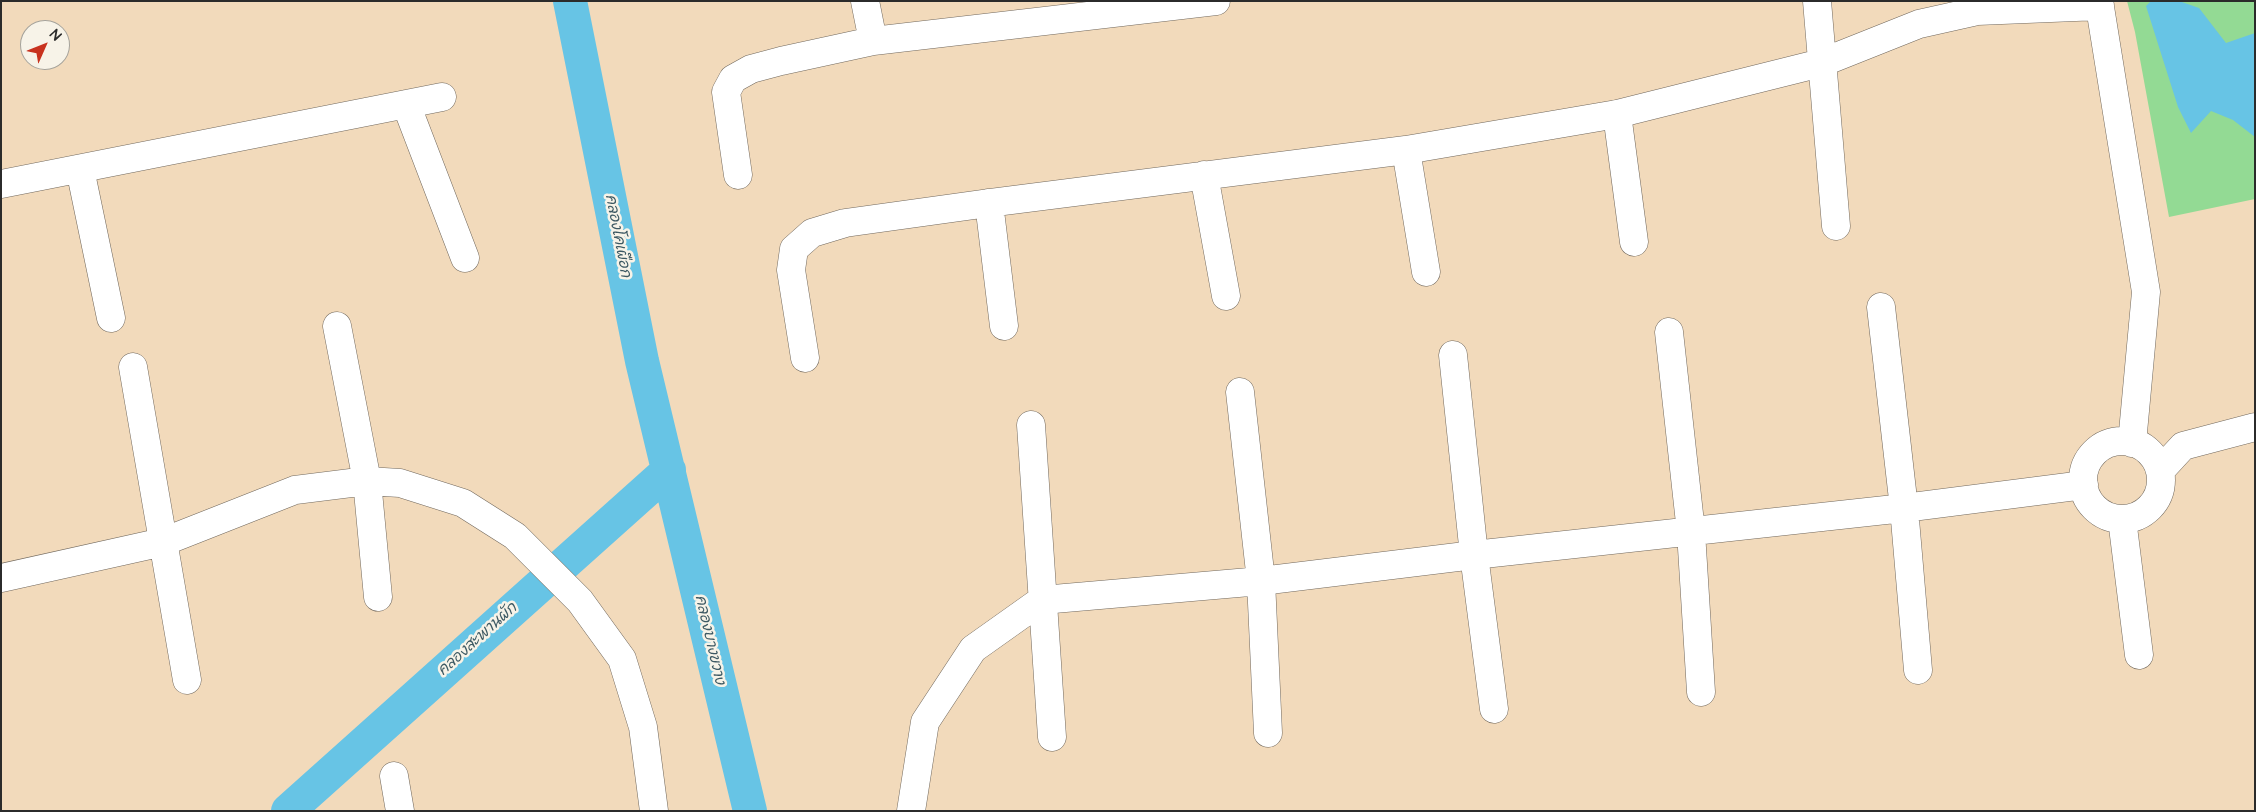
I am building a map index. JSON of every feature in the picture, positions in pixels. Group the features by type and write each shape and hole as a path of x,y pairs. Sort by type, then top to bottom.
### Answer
{"street":[{"path":"865,1 873,41"},
{"path":"738,174 726,92 733,79 751,69 873,41 1216,1"},
{"path":"1816,1 1836,226"},
{"path":"805,358 791,270 794,249 812,233 845,223 989,202 1406,150 1617,114 1821,63 1919,24 1977,11 2099,4 2146,292 2132,443"},
{"path":"1,184 442,97"},
{"path":"406,104 465,258"},
{"path":"1617,114 1634,242"},
{"path":"1406,150 1426,272"},
{"path":"80,169 111,318"},
{"path":"1204,175 1226,296"},
{"path":"989,202 1004,326"},
{"path":"1881,307 1904,508 1918,670"},
{"path":"337,326 367,482 378,597"},
{"path":"1669,332 1691,532 1701,692"},
{"path":"1452,355 1474,555 1494,709"},
{"path":"133,366 188,680"},
{"path":"1240,392 1261,581 1268,733"},
{"path":"1031,425 1052,737"},
{"path":"2160,471 2184,446 2255,428"},
{"path":"2120,441 2132,443 2150,453 2160,471 2161,483 2159,495 2153,505 2133,517 2122,519 2101,512 2087,496 2084,485 2084,472 2088,460 2097,450 2108,444 2120,441"},
{"path":"1,578 163,542 295,490 367,482 400,483 463,503 514,536 580,601 622,659 643,727 654,811"},
{"path":"911,811 925,722 974,648 1042,600 1261,581 1474,555 1904,508 2084,485"},
{"path":"2122,519 2139,656"},
{"path":"394,776 400,811"}],"green space":[{"path":"2127,1 2255,1 2255,199 2169,217 2135,32"}],"water":[{"path":"2151,1 2179,1 2199,8 2226,43 2255,33 2255,137 2233,120 2211,111 2191,133 2178,107 2146,6"}],"waterway":[{"name":"คลองโคเผือก","path":"570,1 642,361 750,811"},
{"name":"คลองสะพานผัก","path":"288,811 669,470"}],"water label":[{"name":"คลองบางขวาง","path":"709,640"}]}
